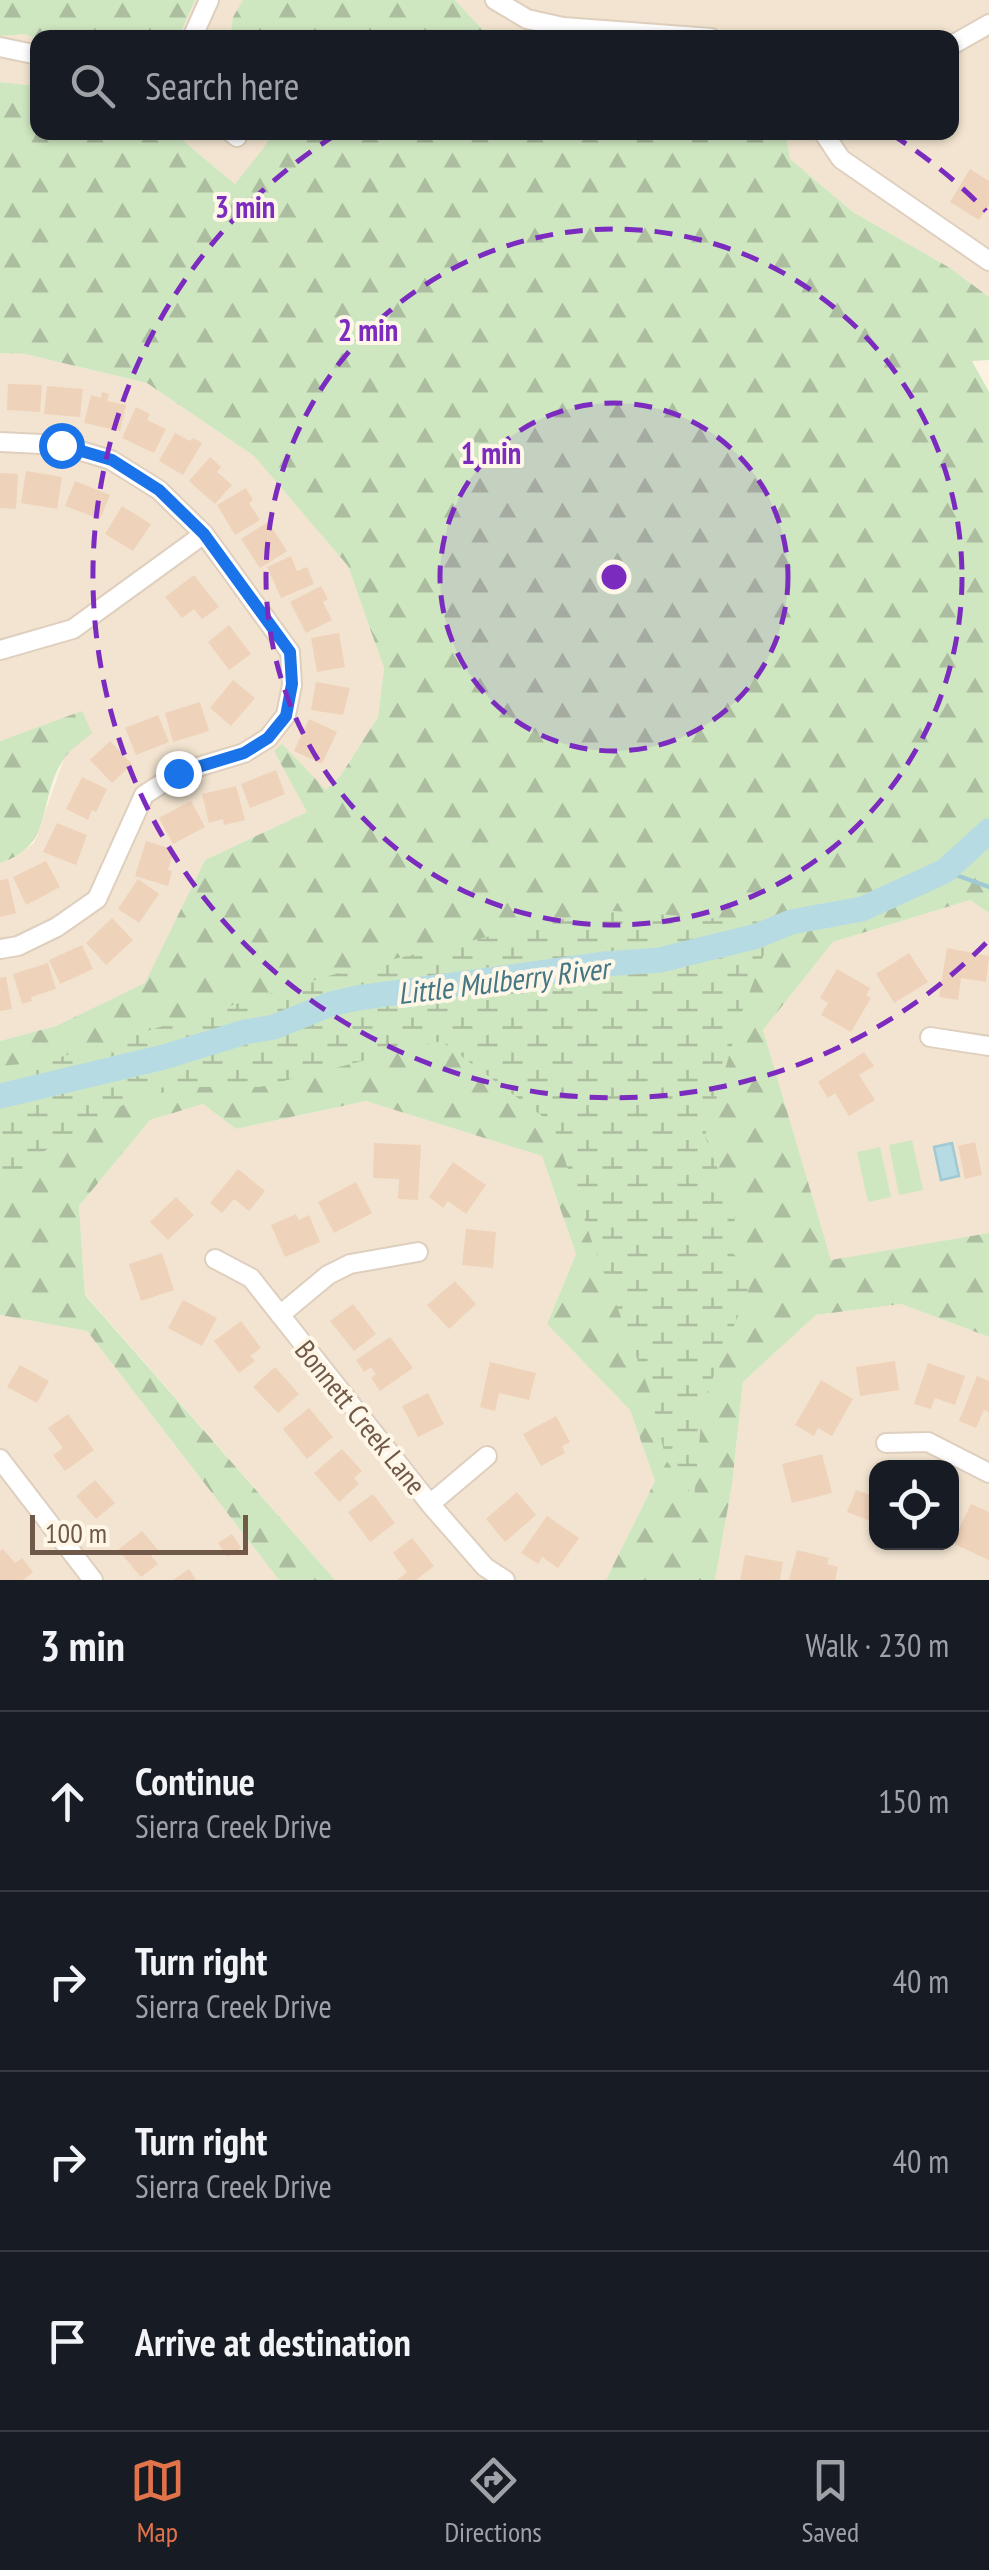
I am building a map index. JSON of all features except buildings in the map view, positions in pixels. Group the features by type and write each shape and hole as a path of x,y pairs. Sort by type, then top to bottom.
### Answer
{"street":[{"path":"195,30 208,0"},
{"path":"495,0 528,19 602,30"},
{"path":"959,41 989,24"},
{"path":"0,48 30,53"},
{"path":"829,140 841,158 989,261"},
{"path":"0,442 61,445 112,460 159,490 204,534 290,652 292,684 286,716 268,738 244,753 178,773 144,796 97,899 57,928 0,950"},
{"path":"0,650 73,629 204,534"},
{"path":"930,1038 989,1046"},
{"path":"280,1315 328,1275 350,1264 418,1252"},
{"name":"Bonnett Creek Lane","path":"215,1260 251,1278 430,1504 485,1567 505,1580"},
{"path":"886,1443 928,1442 989,1473"},
{"path":"430,1504 486,1456"},
{"path":"0,1458 93,1580"}],"shaded area":[{"path":"195,0 243,0 231,30 182,30"},
{"path":"455,0 989,0 989,297 950,268 853,212 790,159 787,140 959,140 959,30 483,30"},
{"path":"0,36 30,36 30,85 0,82"},
{"path":"182,140 270,140 235,184"},
{"path":"0,353 25,354 147,383 254,456 348,566 384,668 378,717 341,775 326,791 282,745 307,812 205,860 146,983 56,1026 0,1041 0,863 13,859 34,843 81,712 0,741"},
{"path":"970,900 989,913 989,1233 831,1261 763,1030 833,942"},
{"path":"366,1101 542,1156 576,1254 547,1324 630,1410 655,1481 606,1580 335,1580 85,1294 79,1206 150,1120 203,1104 236,1129"},
{"path":"901,1304 989,1337 989,1580 715,1580 732,1485 743,1382 816,1315"},
{"path":"0,1315 87,1331 279,1580 0,1580"}],"green space":[{"path":"0,0 195,0 182,30 30,30 30,36 0,36"},
{"path":"243,0 455,0 483,30 231,30"},
{"path":"0,82 30,85 30,140 182,140 235,184 270,140 787,140 790,159 853,212 950,268 989,297 989,360 972,361 989,392 989,913 970,900 833,942 763,1030 831,1260 989,1233 989,1337 901,1304 816,1315 743,1382 732,1485 715,1580 606,1580 655,1481 630,1410 547,1324 576,1254 542,1156 366,1101 236,1129 203,1104 150,1120 79,1206 85,1295 335,1580 279,1580 87,1331 0,1315 0,1041 56,1026 145,983 205,860 307,812 274,751 282,744 326,790 341,775 378,717 384,668 348,566 254,456 147,383 25,354 0,353"},
{"path":"82,711 92,733 63,760 29,846 0,863 0,741"},
{"path":"601,910 776,923 743,1009 705,1136 736,1216 727,1245 753,1279 703,1402 694,1499 666,1460 651,1395 591,1239 553,1124 441,1041 260,1087 181,1087 123,1105 41,1153 0,1203 0,1066 44,1062 352,969"},
{"path":"912,1140 923,1190 899,1195 889,1145"},
{"path":"880,1147 891,1197 868,1202 857,1152"}],"water":[{"path":"952,1143 959,1176 941,1180 934,1147"}],"waterway":[{"name":"Little Mulberry River","path":"0,1096 274,1027 357,998 660,960 757,936 791,922 862,909 945,871 989,831"},
{"path":"945,871 989,887"}],"route":[{"path":"61,445 112,460 159,490 204,534 290,652 292,684 286,716 268,738 244,753 178,773"}]}
